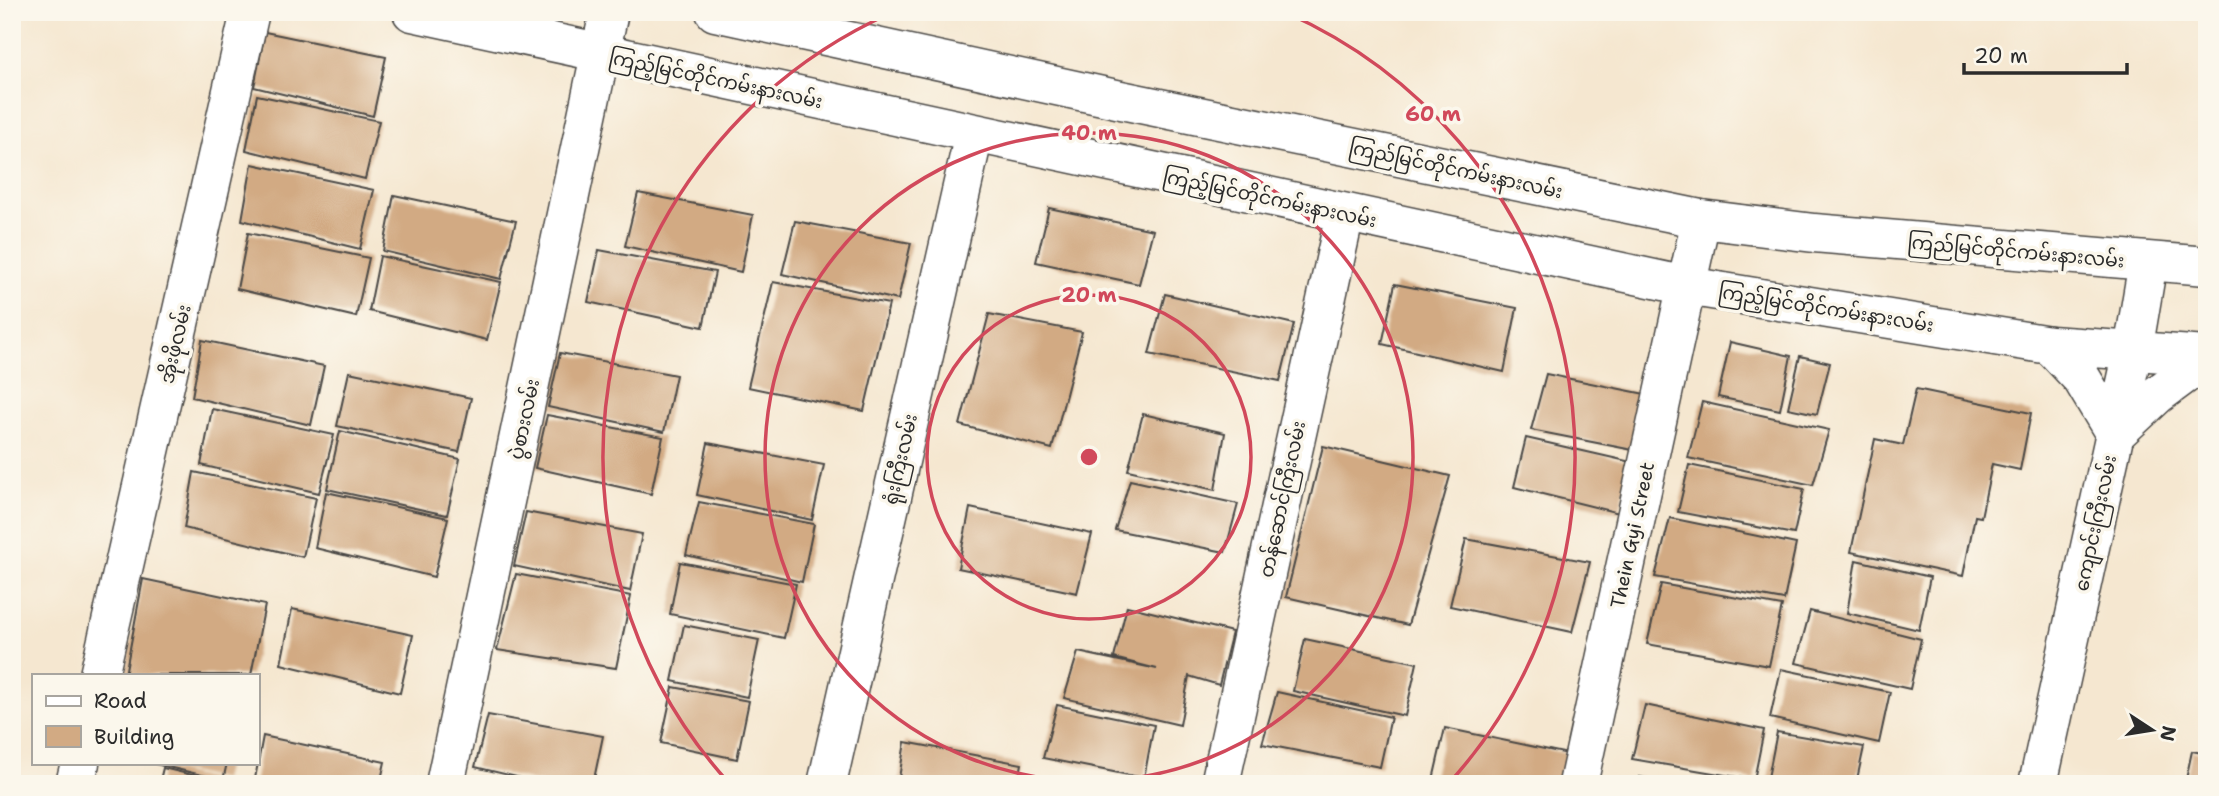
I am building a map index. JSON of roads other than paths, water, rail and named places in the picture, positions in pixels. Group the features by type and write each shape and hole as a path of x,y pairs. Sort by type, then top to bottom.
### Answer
{"street":[{"name":"အိုးဖိုလမ်း","path":"99,674 250,12"},
{"name":"ကြည့်မြင်တိုင်ကမ်းနားလမ်း","path":"412,12 602,55 1687,286 2050,345 2133,351"},
{"name":"ပွဲစားလမ်း","path":"445,784 609,12"},
{"name":"ကြည်မြင်တိုင်ကမ်းနားလမ်း","path":"715,12 1121,100 1701,219 1814,233 2207,266"},
{"name":"ရုံးကြီးလမ်း","path":"827,784 974,134"},
{"name":"တန်ဆောင်ကြီးလမ်း","path":"1220,784 1345,214"},
{"name":"Thein Gyi Street","path":"1578,784 1701,219"},
{"name":"ကျောင်းကြီးလမ်း","path":"2038,784 2133,351 2148,262"},
{"path":"2050,345 2082,379 2115,433 2157,395 2207,357"},
{"path":"2133,351 2207,357"},
{"path":"75,784 80,764"}]}
